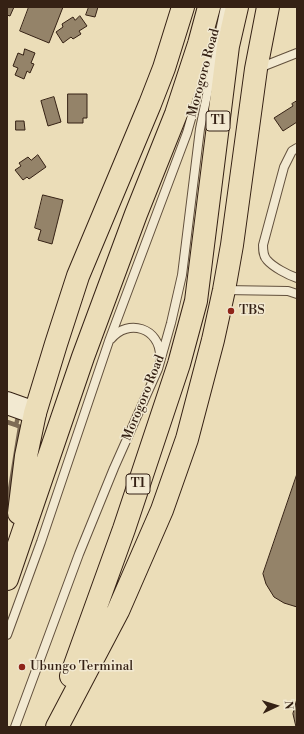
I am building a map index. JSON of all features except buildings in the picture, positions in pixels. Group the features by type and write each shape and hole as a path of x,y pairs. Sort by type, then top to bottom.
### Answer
{"highway":[{"path":"8,577 21,502 26,456 35,413 56,344 78,276 164,68 183,7"},
{"name":"Morogoro Road","path":"8,577 83,357 144,220 199,44 209,7"},
{"name":"Morogoro Road","path":"53,727 124,529 179,364 196,301 195,236 228,46 237,7"},
{"name":"T1","path":"57,727 118,611 162,510 178,468 198,400 224,290 232,245 256,69 268,10"}],"main road":[{"path":"7,403 35,413"}],"lane":[{"name":"Morogoro Road","path":"7,634 41,542 109,341 144,220 171,178 189,126 205,74 220,7"},
{"name":"Morogoro Road","path":"15,727 79,554 114,468 158,369 171,323 182,275 195,236 200,129 225,7"},
{"path":"256,69 297,52"},
{"path":"297,148 292,151 284,167 263,244 264,253 267,260 283,272 297,278"},
{"path":"224,290 288,291 297,294"},
{"path":"109,341 116,333 133,327 142,329 151,334 157,341 160,350 158,369"}],"waterway":[{"path":"7,508 20,427 16,425 19,413"},
{"path":"7,422 16,425"}],"place":[{"name":"TBS","path":"231,311"},
{"name":"Ubungo Terminal","path":"22,667"}]}
